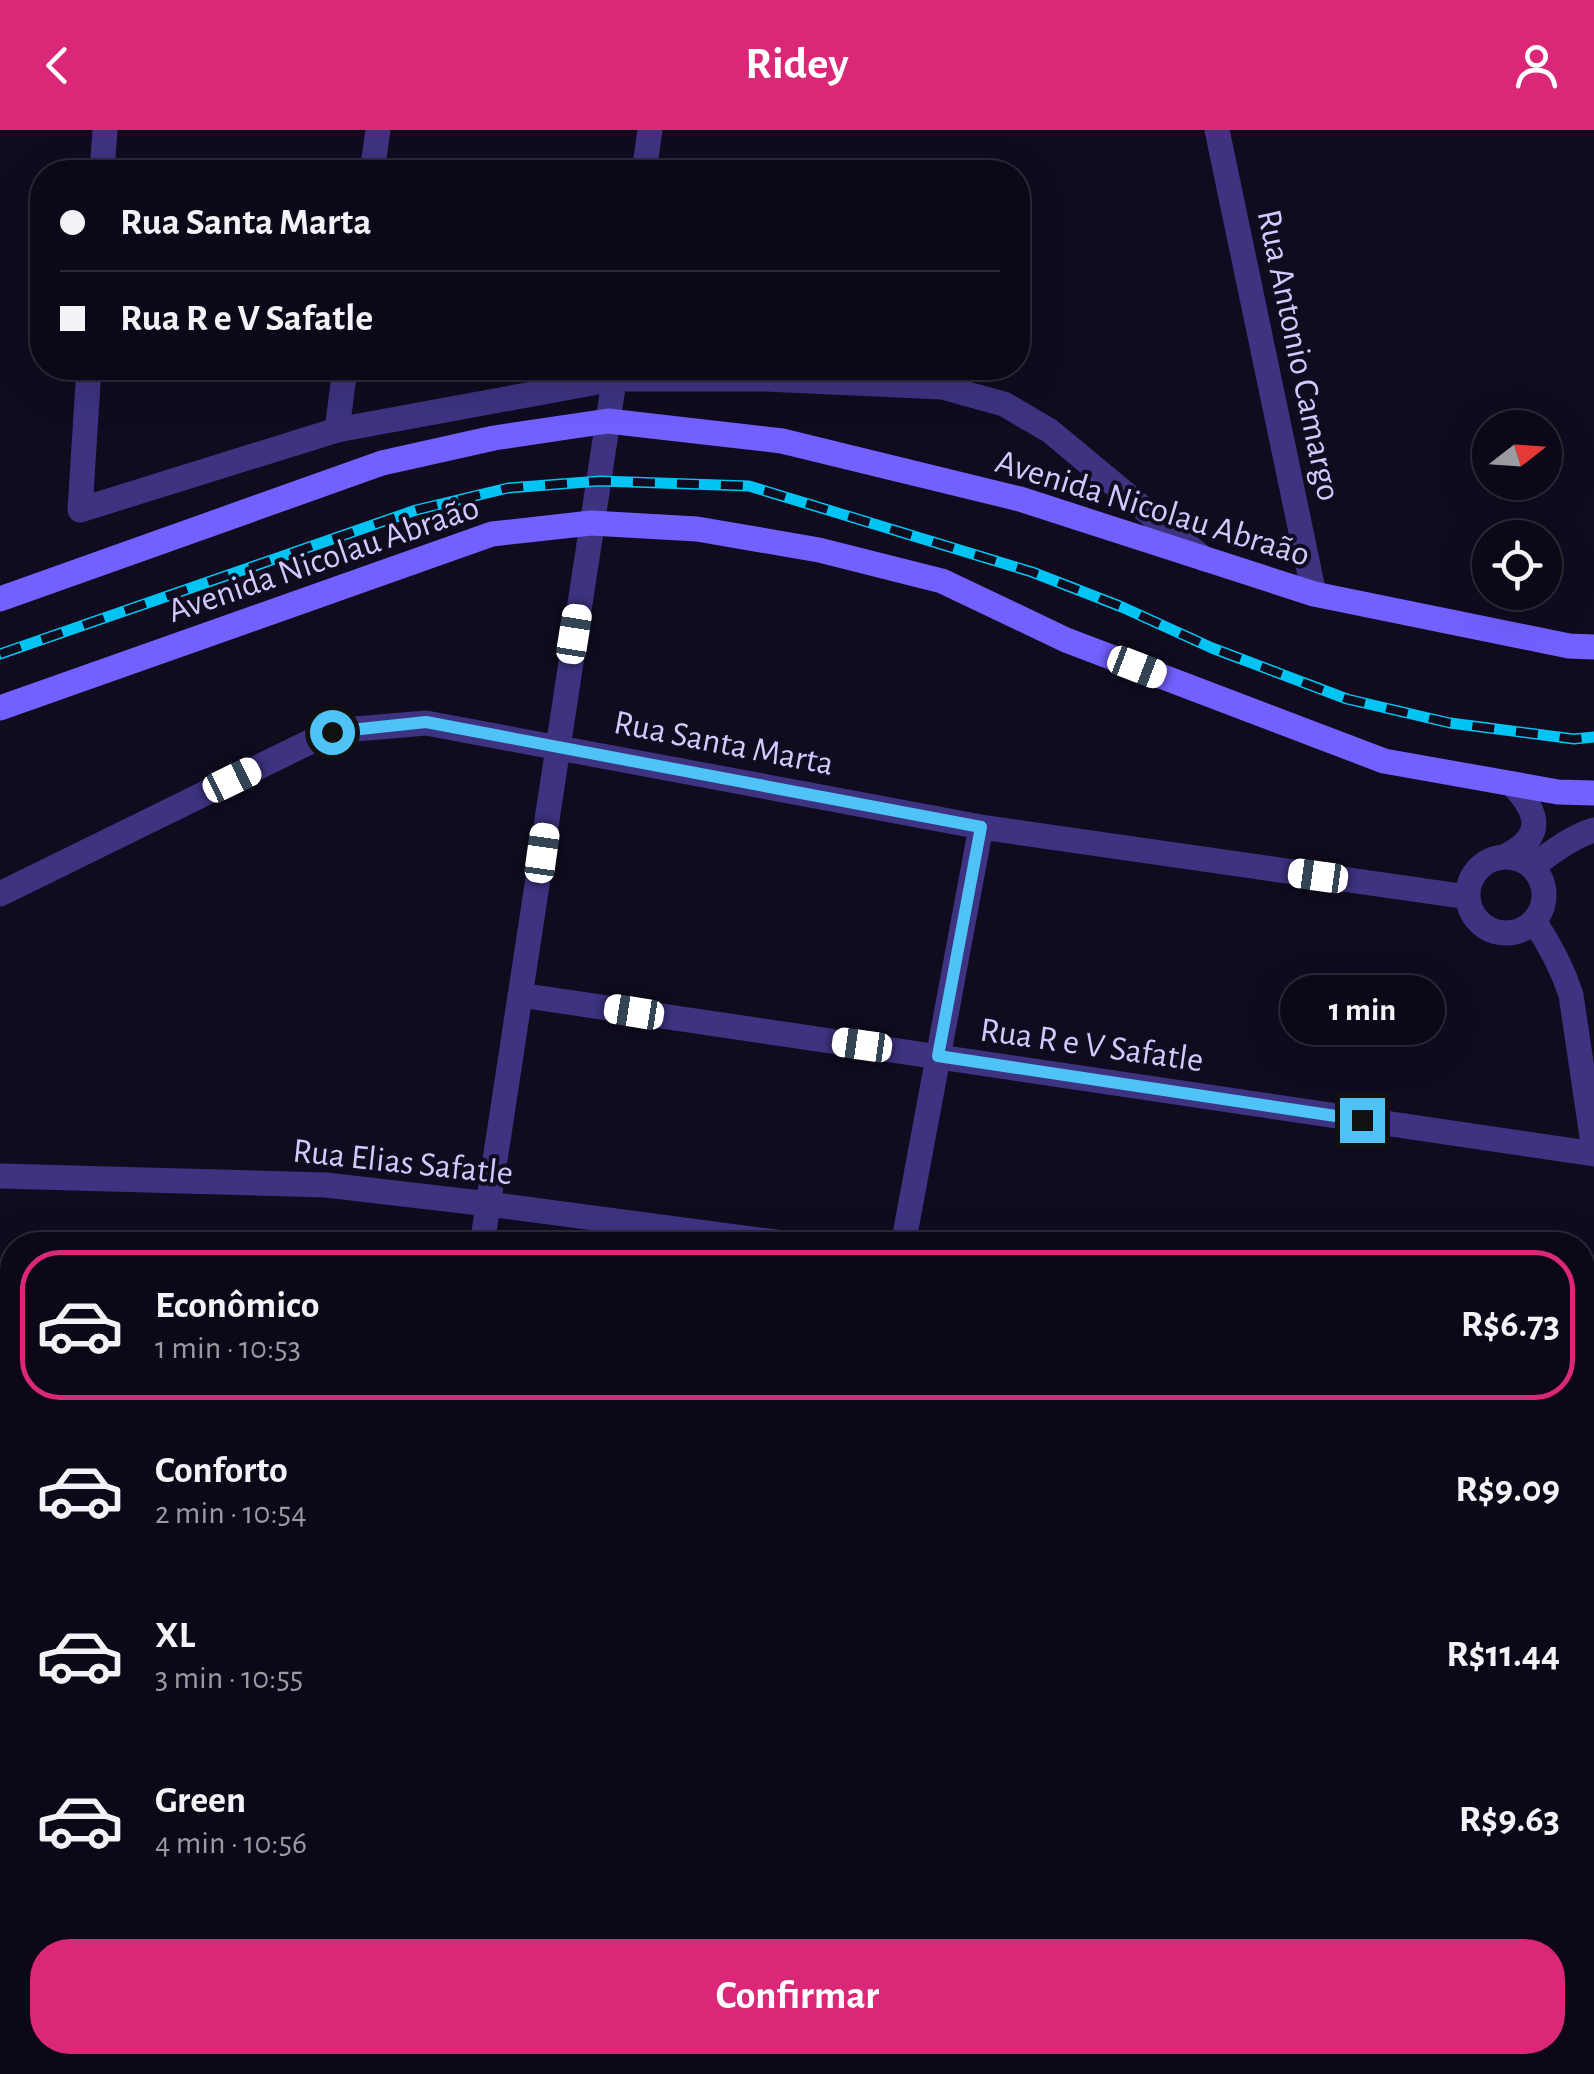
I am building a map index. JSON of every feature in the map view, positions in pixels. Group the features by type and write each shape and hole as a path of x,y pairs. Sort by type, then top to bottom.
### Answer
{"street":[{"path":"103,160 105,130"},
{"path":"374,160 378,130"},
{"path":"646,160 650,130"},
{"name":"Rua Antonio Camargo","path":"1218,130 1314,594"},
{"path":"89,380 80,510 337,430 581,380"},
{"path":"337,430 344,380"},
{"path":"484,1232 614,380"},
{"path":"800,380 942,388 1004,404 1050,431 1205,560"},
{"name":"Avenida Nicolau Abraão","path":"0,599 382,463 494,438 608,421 782,441 1020,499 1314,594 1594,648"},
{"name":"Avenida Nicolau Abraão","path":"0,708 492,534 591,522 696,529 819,550 942,581 1066,640 1384,761 1558,792 1594,793"},
{"name":"Rua Santa Marta","path":"0,894 332,732 426,722 981,827 1468,897"},
{"path":"1504,857 1532,867 1544,893 1542,908 1534,921 1522,930 1508,933 1480,924 1468,897 1470,882 1478,870 1529,841 1534,820 1529,802 1512,784"},
{"path":"905,1232 981,827"},
{"path":"1532,867 1562,845 1594,830"},
{"path":"1534,921 1553,950 1571,995 1594,1152"},
{"name":"Rua R e V Safatle","path":"520,995 1594,1152"},
{"name":"Rua Elias Safatle","path":"0,1176 326,1185 700,1232"}],"railway":[{"path":"0,654 416,510 508,488 600,481 749,486 1032,572 1212,648 1347,699 1450,723 1574,739 1594,737"}],"route":[{"path":"332,732 426,722 981,827 938,1056 1362,1120"}]}
